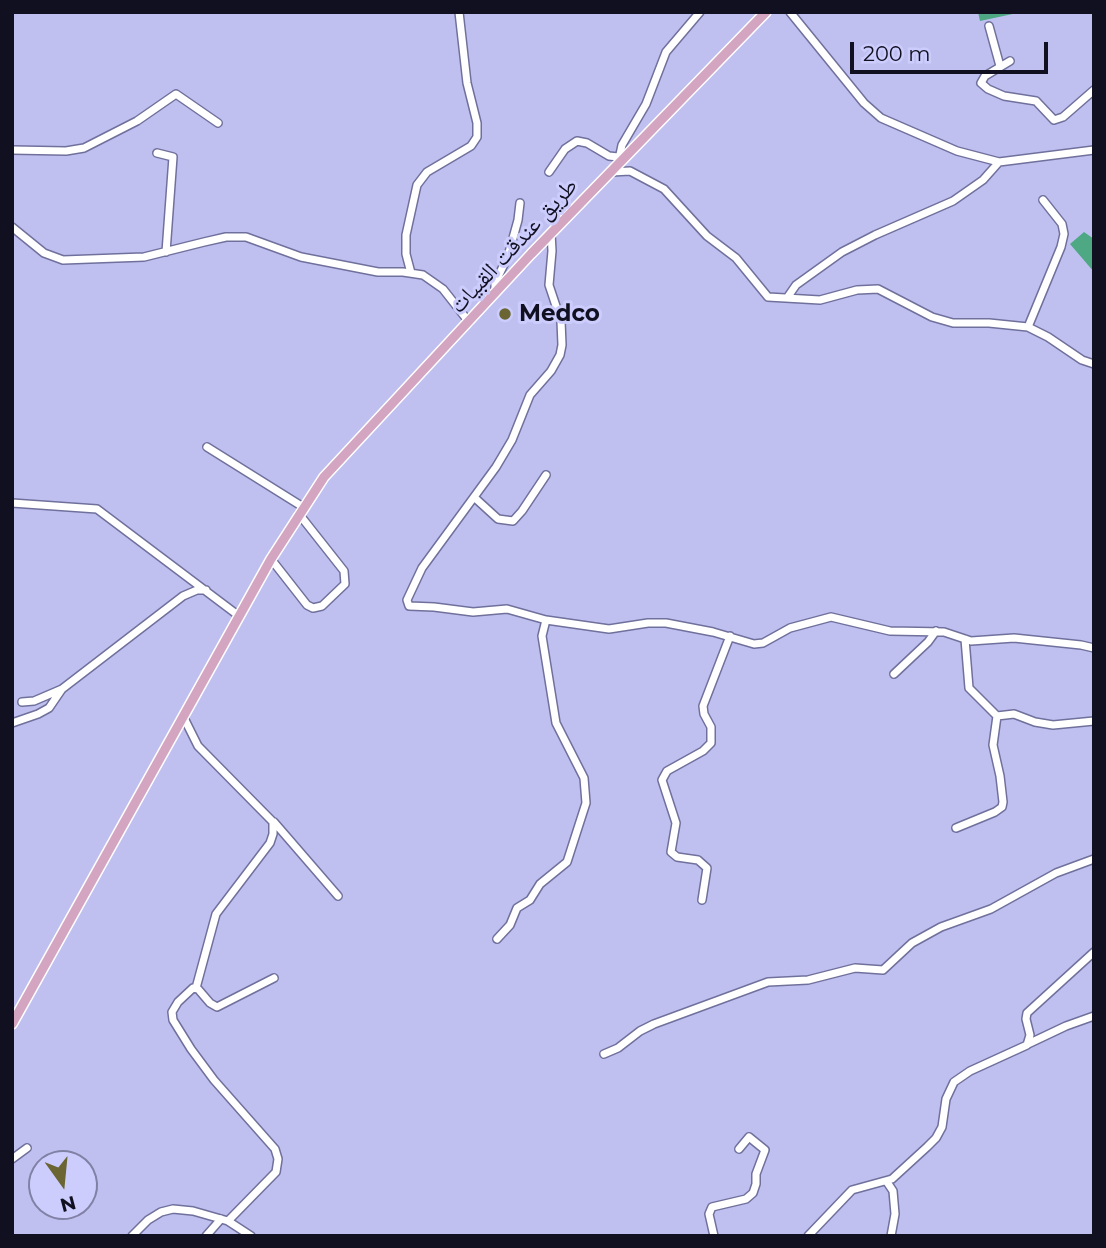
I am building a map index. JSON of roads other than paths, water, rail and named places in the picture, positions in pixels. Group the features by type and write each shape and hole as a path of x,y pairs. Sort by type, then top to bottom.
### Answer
{"main road":[{"name":"طريق عندقت القبيات","path":"12,1024 271,559 324,477 551,233 766,12"}],"street":[{"path":"411,273 406,254 406,235 417,185 427,172 471,146 477,137 477,122 467,83 459,12"},
{"path":"616,165 622,145 646,104 666,52 700,12"},
{"path":"789,12 864,103 881,118 957,151 999,162 1094,149"},
{"path":"989,26 1000,66"},
{"path":"1010,61 982,78 983,86 1008,97 1035,101 1056,120 1094,90"},
{"path":"12,150 66,151 84,148 137,121 176,94 218,123"},
{"path":"549,172 565,149 577,141 587,143 609,156 616,165 664,189 707,236 729,252 765,293 774,299 820,300 857,290 878,289 932,317 953,323 1028,327 1094,364"},
{"path":"157,153 173,157 166,252"},
{"path":"787,298 796,285 835,257 875,235 953,201 983,180 999,162"},
{"path":"1028,327 1062,247 1064,234 1062,224 1043,200"},
{"path":"495,293 495,283 510,249 520,203"},
{"path":"12,227 44,253 57,259 144,257 226,237 246,237 301,257 378,272 423,275 434,281 453,300 469,322"},
{"path":"551,233 549,285 561,321 560,355 551,371 530,395 512,440 475,498 422,568 407,600 408,605 472,612 507,609 546,620 613,629 666,623 759,644 790,628 831,617 890,631 936,631 977,641 1014,638 1094,648"},
{"path":"207,447 301,511 347,579 322,606 313,608 307,605 271,559"},
{"path":"475,498 498,519 513,521 546,475"},
{"path":"12,503 97,509 239,616"},
{"path":"22,702 34,701 62,689 187,593 206,590"},
{"path":"497,939 510,925 517,908 530,900 540,884 567,862 586,803 584,778 556,723 542,636 546,620"},
{"path":"894,674 936,631"},
{"path":"702,900 707,868 698,860 677,857 671,852 676,823 662,780 667,771 703,751 711,743 712,732 704,715 704,700 730,636"},
{"path":"965,639 969,688 997,716"},
{"path":"12,723 44,711 55,703 62,689"},
{"path":"997,716 1011,713 1053,725 1094,722"},
{"path":"183,716 198,746 273,822 338,896"},
{"path":"956,828 995,812 1003,804 993,745 997,716"},
{"path":"195,988 216,914 270,843 273,822"},
{"path":"604,1054 654,1024 768,982 819,978 855,968 883,970 912,943 941,927 991,909 1056,873 1094,859"},
{"path":"1028,1044 1030,1035 1027,1013 1094,952"},
{"path":"195,988 217,1007 274,978"},
{"path":"195,988 174,1006 173,1020 214,1080 275,1149 278,1159 272,1176 206,1236"},
{"path":"808,1236 852,1190 887,1182 936,1138 942,1127 949,1091 958,1078 1066,1026 1094,1016"},
{"path":"714,1236 709,1214 712,1207 746,1199 753,1193 756,1174 765,1150 749,1137 739,1149"},
{"path":"12,1159 27,1148"},
{"path":"887,1182 893,1191 895,1214 891,1236"},
{"path":"132,1236 148,1220 173,1209 193,1211 224,1220 251,1236"}],"place":[{"name":"Medco","path":"505,314"}]}
